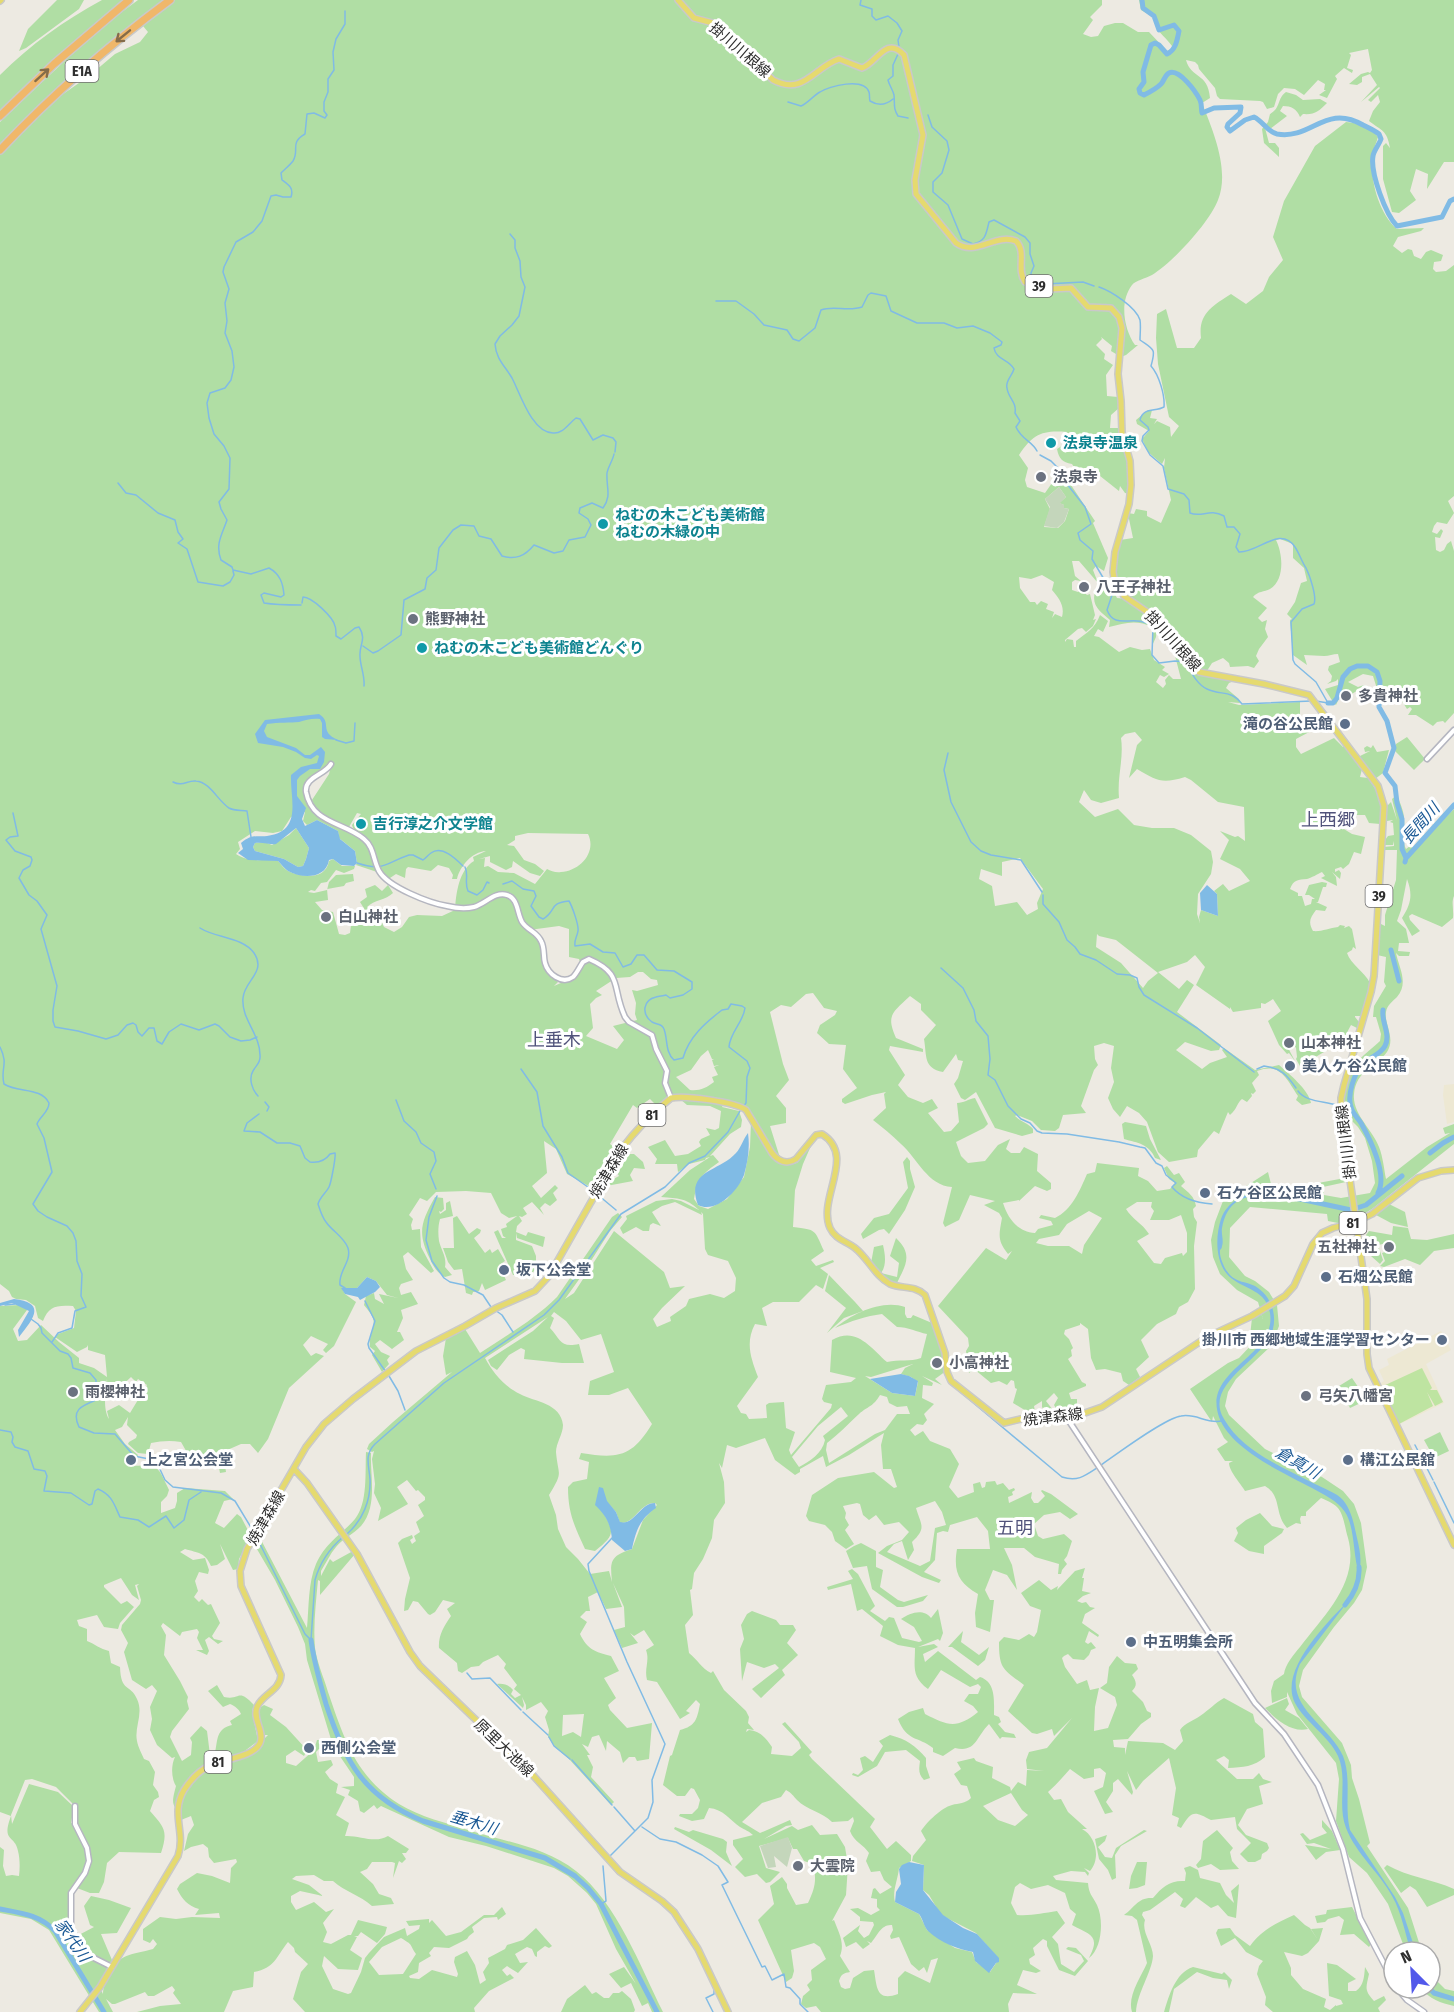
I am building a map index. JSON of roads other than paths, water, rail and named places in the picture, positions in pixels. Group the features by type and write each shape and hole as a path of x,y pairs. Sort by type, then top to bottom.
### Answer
{"highway":[{"name":"E1A","path":"0,116 54,64 129,0"},
{"name":"E1A","path":"0,150 92,62 170,0"}],"main road":[{"name":"掛川川根線","path":"678,0 693,18 713,22 773,80 787,84 807,80 839,59 862,68 870,64 884,50 893,48 901,51 904,55 923,135 915,188 922,204 961,247 973,248 1000,240 1016,241 1022,248 1021,275 1025,282 1050,289 1071,288 1088,307 1111,308 1122,322 1118,374 1122,433 1130,461 1131,485 1129,504 1118,536 1113,572 1122,594 1156,618 1199,672 1304,693 1315,701 1378,786 1384,806 1374,976 1344,1084 1340,1107 1367,1299 1369,1368 1454,1545"},
{"name":"焼津森線","path":"80,2012 91,2001 178,1857 182,1838 177,1808 186,1787 205,1768 252,1752 261,1741 255,1713 261,1700 276,1688 281,1675 241,1586 242,1562 306,1447 324,1424 424,1346 540,1288 615,1158 632,1134 671,1098 702,1099 740,1105 746,1110 772,1153 779,1160 793,1161 816,1135 822,1134 835,1145 837,1156 828,1217 831,1230 838,1238 856,1248 883,1279 898,1287 914,1288 925,1295 945,1353 948,1377 951,1382 1004,1423 1033,1416 1085,1413 1102,1407 1207,1337 1276,1301 1294,1286 1313,1244 1322,1233 1372,1214 1418,1178 1441,1171 1454,1170"},
{"name":"原里大池線","path":"294,1469 307,1483 364,1565 410,1652 420,1666 530,1772 620,1872 674,1911 698,1949 728,2012"}],"street":[{"path":"1427,759 1454,730"},
{"path":"331,764 326,772 308,782 306,793 314,809 321,817 362,837 370,845 379,871 397,888 448,907 474,907 501,894 512,897 521,920 538,935 542,942 548,970 558,978 570,978 575,975 583,962 589,959 605,966 613,977 625,1017 629,1022 652,1035 656,1050 667,1071 666,1083 671,1098"},
{"path":"1065,1415 1248,1692 1260,1709 1284,1734 1318,1785 1343,1848 1360,1918 1382,1960"},
{"path":"75,1806 75,1824 87,1848 88,1862 85,1873 71,1893 70,1922 74,1936 82,1949 88,1955 112,1967"},
{"path":"1407,2000 1424,2012"}],"water":[{"path":"319,714 323,717 329,733 338,740 322,737 320,719 267,724 264,731 267,737 296,748 305,755 310,755 321,747 325,752 324,762 320,769 310,769 297,780 297,796 306,808 302,819 305,826 317,820 338,831 340,839 355,851 357,863 354,866 341,865 333,859 329,860 323,871 313,876 306,876 288,871 278,861 248,860 238,853 243,849 241,843 248,838 267,836 286,828 292,813 291,775 301,767 317,763 319,756 311,759 305,758 283,747 258,743 255,734 265,720","holes":["296,828 309,848 303,866 298,867 284,859 255,851 253,847 255,843 276,844"]},
{"path":"1207,885 1217,894 1218,916 1201,910 1200,893"},
{"path":"748,1133 747,1164 737,1188 719,1204 705,1207 698,1205 695,1193 700,1178 736,1153"},
{"path":"1260,1192 1277,1196 1241,1199 1229,1209 1222,1228 1223,1244 1220,1253 1226,1270 1232,1277 1255,1286 1265,1294 1273,1310 1273,1329 1260,1351 1228,1383 1222,1394 1220,1406 1224,1419 1232,1431 1253,1450 1343,1500 1354,1523 1360,1560 1359,1574 1351,1525 1342,1508 1330,1498 1273,1468 1246,1450 1225,1429 1219,1417 1217,1401 1221,1387 1263,1341 1269,1328 1270,1313 1268,1305 1260,1295 1231,1278 1222,1266 1217,1242 1219,1226 1224,1213 1231,1204 1242,1197"},
{"path":"367,1277 376,1281 380,1287 360,1300 358,1297 345,1294 341,1288 357,1288"},
{"path":"14,1299 25,1301 34,1308 32,1319 19,1337 18,1330 29,1311 12,1303 0,1306 0,1303"},
{"path":"901,1374 918,1381 915,1396 892,1393 870,1379"},
{"path":"599,1487 603,1488 607,1501 616,1512 620,1522 629,1521 645,1507 655,1503 656,1508 646,1516 635,1536 632,1549 625,1551 612,1540 607,1521 595,1505"},
{"path":"1349,1600 1300,1664 1296,1679 1297,1692 1309,1714 1328,1734 1343,1756 1347,1774 1350,1830 1395,1897 1412,1940 1408,1940 1392,1896 1356,1846 1346,1828 1342,1810 1341,1765 1338,1756 1329,1742 1295,1703 1292,1690 1293,1676 1308,1647"},
{"path":"909,1862 924,1865 923,1890 943,1915 977,1934 999,1958 999,1962 989,1973 975,1961 973,1952 938,1939 927,1929 919,1914 895,1902 896,1892 901,1884 899,1869"}],"waterway":[{"path":"861,0 860,5 872,9 872,16 876,20 888,16 897,23 902,31 898,40 899,47"},
{"name":"長間川","path":"1142,0 1143,8 1154,16 1159,30 1174,25 1179,31 1174,47 1167,54 1159,45 1155,43 1151,45 1143,72 1144,82 1139,89 1140,93 1144,95 1153,90 1169,73 1173,72 1182,77 1195,92 1201,102 1202,113 1214,108 1241,107 1240,113 1228,124 1230,131 1245,120 1254,117 1277,134 1300,132 1338,118 1350,119 1371,129 1379,134 1381,139 1373,156 1376,183 1388,213 1397,226 1442,217 1450,201 1454,199"},
{"path":"301,605 264,603 261,595 264,593 281,597 284,595 280,579 269,568 251,574 233,570 221,560 219,544 227,520 219,502 229,489 230,458 214,434 207,403 210,393 225,388 231,380 234,367 232,351 225,333 227,321 225,303 229,289 223,272 224,267 236,242 253,232 262,221 271,196 291,197 291,189 282,180 281,173 295,157 297,140 305,134 307,114 314,113 325,118 327,115 324,111 324,102 328,92 328,79 334,70 333,52 336,39 345,24 345,11"},
{"path":"898,54 893,65 893,76 888,80 894,95 896,113 898,116 908,118"},
{"path":"788,102 801,106 824,90 846,84 866,87 870,101 876,104 888,103 893,99"},
{"path":"928,115 932,127 947,141 949,150 942,173 933,182 933,192 948,205 962,239 973,244 981,241 989,222 994,220 1025,237 1030,243 1030,254 1034,266 1031,273 1032,281 1045,284 1083,282 1094,286"},
{"path":"510,234 515,240 521,277 525,287 519,316 495,344 499,358 539,427 557,433 576,418 580,419 593,440 603,435 613,438 616,442 615,452"},
{"path":"1099,287 1110,292 1134,310 1140,320 1140,340 1153,350 1151,366 1161,385 1164,407 1147,411 1142,416 1140,420 1149,430 1143,436 1142,441 1150,455 1163,466 1168,489 1184,494 1189,500 1190,513 1214,513 1224,516 1227,527 1234,527 1240,534 1236,547 1239,552 1276,539 1289,541 1295,547 1309,576 1315,601 1314,604 1302,609 1291,622 1293,660 1316,682 1328,703"},
{"path":"716,301 736,301 754,314 764,325 787,330 793,339 799,341 815,328 821,310 862,307 871,293 886,296 891,311 917,323 944,323 957,328 973,326 990,333 1002,342 994,348 995,352 1014,369 1007,385 1015,406 1015,413 1020,421 1016,427 1037,451"},
{"path":"363,646 373,653 401,635 404,600 425,589 427,578 436,570 439,548 453,530 461,525 474,526 479,536 491,539 502,556 512,558 527,552 534,545 554,553 563,551 569,540 585,537 591,525 588,519 579,513 580,508 592,503 603,508 606,504 607,473 614,454"},
{"path":"1040,455 1060,470 1067,484 1085,507 1091,524 1078,533 1080,540 1093,551 1092,559 1108,586"},
{"path":"118,483 126,493 136,495 158,513 175,520 178,532 183,539 178,543 187,549 198,582 223,586 230,582 234,575 233,571"},
{"path":"1109,589 1112,595 1107,610 1110,616 1115,620 1146,622 1153,626 1152,655 1159,663 1186,662 1200,684 1212,691 1234,696 1242,704 1311,701"},
{"path":"302,603 303,597 312,600 322,608 333,622 336,636 341,639 359,627 363,639 360,656 364,686"},
{"path":"1328,703 1333,703 1337,698 1343,677 1350,669 1357,666 1368,666 1377,672 1380,681 1379,707 1387,721 1394,748 1385,773 1395,786 1402,819 1402,849 1406,858 1405,862"},
{"path":"1316,701 1328,703"},
{"path":"336,740 346,743 354,741 355,723"},
{"path":"948,753 944,770 951,802 971,842 981,851 991,855 1021,860 1042,892"},
{"path":"173,782 180,784 201,782 229,808 247,811 251,837"},
{"name":"長間川","path":"1407,857 1454,805"},
{"path":"13,813 18,836 6,840 15,851 31,857 30,866 23,870 19,878 29,895 37,901 47,915 41,929 57,986 53,1010 55,1027 106,1039 118,1035 127,1025 133,1023 142,1036 149,1028 154,1028 157,1041 162,1044 169,1032 181,1024 199,1030 215,1024 230,1037 241,1041 257,1037"},
{"path":"357,863 379,867 409,855 423,860 431,853 440,851 448,854 463,866"},
{"path":"465,867 468,891 477,895 487,882 489,883"},
{"path":"503,884 512,881 523,889 534,891 536,896 531,906 543,919 555,905 569,901 578,928 575,946 590,944 603,952 615,953 623,967 631,964 637,955 644,955 657,970 674,971 692,982 692,989 683,995 670,998 666,995 656,997 648,1001 645,1008 648,1019 663,1027 668,1050 674,1060 683,1058 689,1043 698,1031 722,1010 728,1009 731,1004 745,1008 729,1047 747,1061 750,1068 747,1077 746,1103 743,1107"},
{"path":"1043,895 1043,904 1059,922 1067,940 1080,954 1096,960 1117,974 1137,978 1144,995 1197,1028 1254,1072"},
{"path":"200,928 243,944 254,953 257,960 256,971 244,992 243,1006 259,1047 260,1060 251,1078 258,1096"},
{"path":"1391,950 1399,981"},
{"path":"941,968 963,988 974,1010 976,1021 988,1036 990,1059 988,1075 995,1080 1008,1106 1021,1119 1042,1133 1067,1134 1145,1148 1156,1163 1162,1166 1166,1175 1176,1183 1172,1187 1180,1195 1190,1200 1212,1204"},
{"path":"1378,1193 1381,1177 1377,1157 1365,1130 1352,1109 1350,1096 1352,1084 1360,1068 1380,1052 1387,1042 1383,1010"},
{"path":"0,1047 4,1058 4,1084 35,1092 49,1103 48,1109 37,1124 44,1138 52,1172 33,1204 38,1211 67,1226 73,1233 76,1241 77,1261 82,1274 81,1296 86,1307 75,1311 72,1328 58,1333 52,1342"},
{"path":"1257,1069 1264,1066 1279,1070 1296,1088"},
{"path":"521,1069 537,1092 543,1126 562,1157 568,1173 595,1192"},
{"path":"1298,1091 1310,1099 1336,1105"},
{"path":"396,1100 404,1121 416,1132 421,1143 434,1152 436,1161 430,1174 436,1189"},
{"path":"265,1102 269,1107 267,1111"},
{"path":"1346,1110 1352,1111"},
{"path":"347,1534 362,1516 367,1502 370,1487 368,1456 375,1444 444,1383 544,1315 559,1300 621,1214 665,1187 689,1163 705,1156 728,1132 740,1111"},
{"path":"259,1114 247,1123 244,1131 260,1132 277,1143 300,1146 305,1158 310,1162 321,1161 335,1153 330,1185 318,1204 325,1220 348,1248 348,1258 340,1280 340,1285 345,1288"},
{"name":"倉真川","path":"1430,1153 1454,1137"},
{"name":"倉真川","path":"1258,1194 1300,1199 1351,1210 1366,1205 1402,1176"},
{"path":"598,1195 616,1210"},
{"path":"437,1196 429,1217 426,1240 432,1261 444,1278 483,1295 491,1307"},
{"path":"365,1301 375,1321 368,1344 369,1348 386,1372"},
{"path":"5,1305 15,1304"},
{"path":"495,1310 502,1315 513,1332"},
{"path":"31,1319 38,1324 42,1333 60,1351 68,1354 73,1368 90,1373 96,1380 96,1400 79,1409 76,1416 79,1427 94,1433 115,1434 134,1456 157,1463 165,1480 173,1487 221,1493 235,1501 255,1534"},
{"path":"389,1376 405,1410"},
{"path":"958,1390 1062,1477 1085,1476 1097,1468"},
{"path":"1101,1465 1141,1437 1174,1418 1187,1415 1216,1422 1222,1421"},
{"path":"0,1430 11,1432 15,1447 28,1451 34,1469 45,1471 47,1476 44,1491 71,1493 89,1505 92,1504 95,1491 98,1489 110,1497 120,1517 138,1520 149,1527 166,1516 174,1528 184,1520 189,1500 201,1492"},
{"path":"1415,1445 1433,1480"},
{"path":"1434,1482 1454,1523"},
{"path":"311,1640 315,1580 326,1556 343,1537"},
{"path":"257,1538 305,1634 311,1640"},
{"path":"610,1856 648,1818 653,1802 652,1780 665,1744 627,1662 589,1571 588,1564 612,1538"},
{"name":"倉真川","path":"1345,1605 1356,1587 1359,1567"},
{"name":"垂木川","path":"311,1640 319,1680 333,1725 349,1760 371,1789 386,1801 423,1821 545,1858 575,1876 601,1904 657,2012"},
{"path":"467,1673 472,1679 490,1678 521,1710"},
{"path":"523,1712 548,1735"},
{"path":"549,1737 554,1746 570,1759"},
{"path":"572,1760 612,1805"},
{"path":"614,1807 635,1831"},
{"path":"642,1827 660,1839 676,1842 702,1855 718,1866 728,1882 722,1885 762,1967 765,1966 772,1980 784,1974 786,1987 790,1988 800,1999 800,2004 808,2012"},
{"path":"601,1904 606,1901 603,1866"},
{"name":"家代川","path":"0,1909 37,1918 55,1931 104,2012"},
{"path":"713,2012 706,1998 714,1994 714,1988"},
{"name":"倉真川","path":"1442,1995 1454,1999"}],"place":[{"name":"法泉寺温泉","path":"1051,443"},
{"name":"法泉寺","path":"1041,477"},
{"name":"ねむの木こども美術館 ねむの木緑の中","path":"603,524"},
{"name":"八王子神社","path":"1084,587"},
{"name":"熊野神社","path":"413,619"},
{"name":"ねむの木こども美術館どんぐり","path":"422,648"},
{"name":"多貴神社","path":"1346,696"},
{"name":"滝の谷公民館","path":"1345,724"},
{"name":"吉行淳之介文学館","path":"361,824"},
{"name":"白山神社","path":"326,917"},
{"name":"山本神社","path":"1289,1043"},
{"name":"美人ケ谷公民館","path":"1290,1066"},
{"name":"石ケ谷区公民館","path":"1205,1193"},
{"name":"五社神社","path":"1389,1247"},
{"name":"坂下公会堂","path":"504,1270"},
{"name":"石畑公民館","path":"1326,1277"},
{"name":"掛川市 西郷地域生涯学習センター","path":"1442,1340"},
{"name":"小高神社","path":"937,1363"},
{"name":"雨櫻神社","path":"73,1392"},
{"name":"弓矢八幡宮","path":"1306,1396"},
{"name":"上之宮公会堂","path":"131,1460"},
{"name":"構江公民舘","path":"1348,1460"},
{"name":"中五明集会所","path":"1131,1642"},
{"name":"西側公会堂","path":"309,1748"},
{"name":"大雲院","path":"798,1866"}],"district":[{"name":"上西郷","path":"1328,820"},
{"name":"上垂木","path":"554,1040"},
{"name":"五明","path":"1015,1528"}]}
